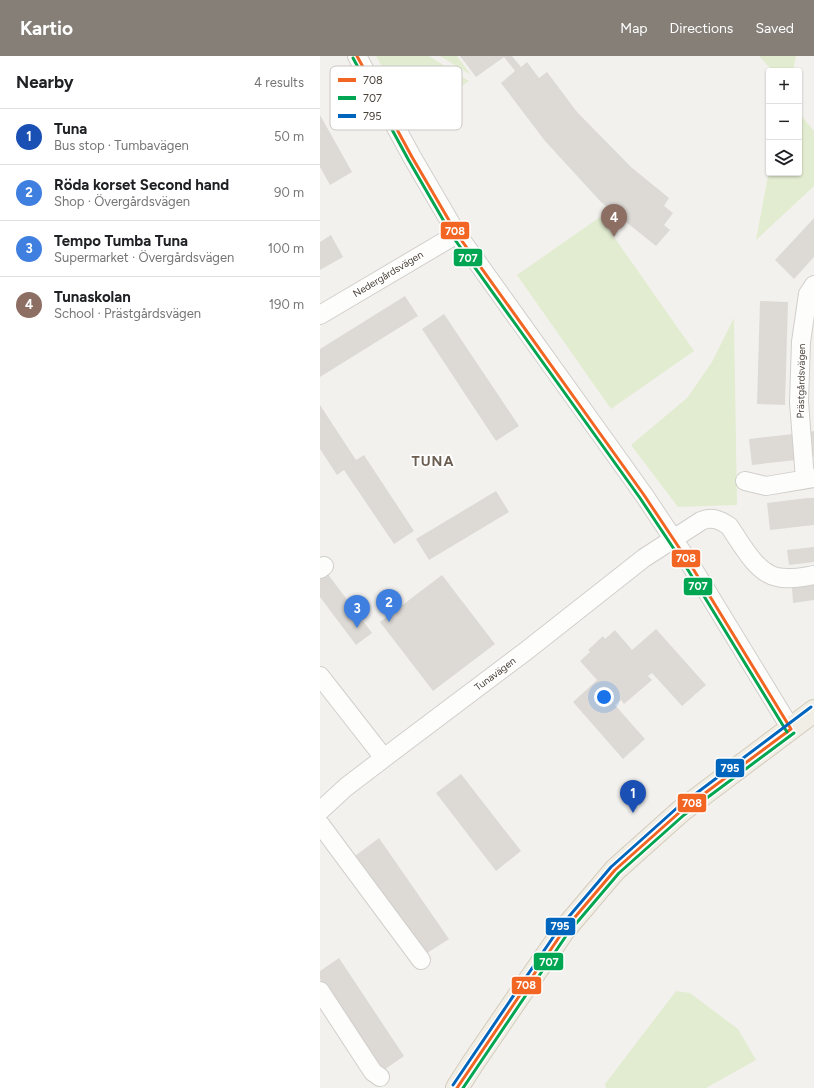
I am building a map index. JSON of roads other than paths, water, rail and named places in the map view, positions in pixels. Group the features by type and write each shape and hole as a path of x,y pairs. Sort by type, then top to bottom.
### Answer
{"main road":[{"path":"457,1088 472,1063 564,930 615,870 681,811 791,729 814,710"}],"street":[{"path":"357,56 362,66"},
{"path":"397,130 457,234 644,495 704,587 791,729"},
{"name":"Nedergårdsvägen","path":"320,315 457,234"},
{"name":"Prästgårdsvägen","path":"745,481 766,486 810,479 799,402 801,342 808,294 814,285"},
{"path":"673,540 701,521 707,518 714,518 729,526 759,569 766,574 777,578 814,575"},
{"name":"Tunavägen","path":"320,811 346,787 526,651 644,558 673,540"},
{"path":"320,676 384,758"},
{"path":"320,824 421,960"},
{"path":"320,991 373,1072 380,1077"}],"place":[{"name":"Tunaskolan","path":"614,237"},
{"name":"Röda korset Second hand","path":"389,622"},
{"name":"Tempo Tumba Tuna","path":"357,628"},
{"name":"Tuna","path":"633,813"}],"district":[{"name":"TUNA","path":"433,461"}]}
